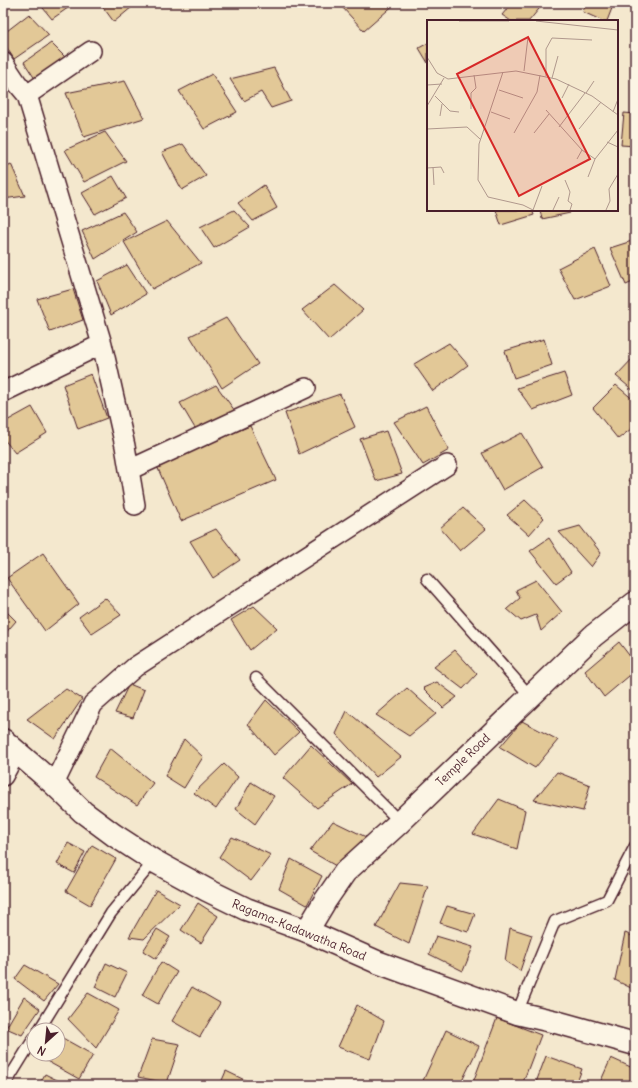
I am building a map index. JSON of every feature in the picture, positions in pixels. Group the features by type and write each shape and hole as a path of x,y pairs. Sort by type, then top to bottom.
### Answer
{"main road":[{"name":"Temple Road","path":"307,931 345,872 400,822 593,636 635,603"},
{"name":"Ragama-Kadawatha Road","path":"10,746 54,784 83,812 114,835 154,861 246,909 307,931 377,962 517,1013 556,1022 635,1044"}],"street":[{"path":"27,95 92,51"},
{"path":"3,62 27,95 102,344 125,446 135,505"},
{"path":"3,392 102,344"},
{"path":"129,470 306,388"},
{"path":"54,784 93,704 135,667 447,465"},
{"path":"3,776 10,746"}],"lane":[{"path":"427,579 530,696"},
{"path":"256,678 400,822"},
{"path":"517,1013 555,921 607,900 635,846"},
{"path":"44,1022 111,913 154,861"},
{"path":"5,1085 26,1051"}],"building":[{"path":"39,3 75,3 52,19"},
{"path":"100,3 130,3 132,7 114,22"},
{"path":"347,3 396,3 364,31 342,7"},
{"path":"512,3 543,3 530,20 510,20 502,15"},
{"path":"586,3 614,3 607,20 601,20 583,12"},
{"path":"29,14 49,35 14,59 3,42 3,34"},
{"path":"51,43 69,61 37,82 24,62"},
{"path":"427,44 427,61 419,48"},
{"path":"274,68 291,101 271,108 261,92 244,101 230,79"},
{"path":"212,74 237,112 204,129 179,91"},
{"path":"125,81 144,118 84,137 66,93"},
{"path":"624,113 635,114 635,146 621,145"},
{"path":"105,132 126,161 84,182 65,150"},
{"path":"183,144 206,176 182,190 162,152"},
{"path":"11,164 25,196 3,199 3,168"},
{"path":"113,176 126,198 95,214 82,193"},
{"path":"264,185 277,208 253,221 238,203"},
{"path":"234,210 250,227 214,248 200,227"},
{"path":"496,211 532,211 534,215 501,225"},
{"path":"540,211 569,211 570,213 542,219"},
{"path":"123,212 137,232 95,259 82,231"},
{"path":"167,221 201,263 152,289 124,242"},
{"path":"635,240 635,281 626,285 610,248"},
{"path":"595,249 611,286 575,300 558,268"},
{"path":"127,265 146,294 111,315 97,281"},
{"path":"335,285 363,310 329,340 302,310"},
{"path":"73,289 83,320 50,332 37,299"},
{"path":"226,318 258,364 222,388 190,336"},
{"path":"544,339 552,365 514,378 505,351"},
{"path":"449,343 468,365 433,391 414,364"},
{"path":"635,356 635,392 616,376"},
{"path":"564,373 572,395 533,410 517,388"},
{"path":"91,374 107,418 78,429 63,385"},
{"path":"216,385 235,411 196,430 180,403"},
{"path":"616,385 635,401 635,426 618,439 593,408"},
{"path":"340,394 355,427 299,454 285,413"},
{"path":"426,406 449,450 423,465 394,422"},
{"path":"32,407 47,433 15,453 3,438 3,423"},
{"path":"250,426 276,480 181,521 156,464"},
{"path":"386,431 402,474 376,481 360,439"},
{"path":"522,433 543,467 503,490 482,453"},
{"path":"635,474 635,487 628,479"},
{"path":"525,500 544,518 529,535 507,515"},
{"path":"463,508 486,529 460,551 440,528"},
{"path":"580,526 601,553 591,567 559,532"},
{"path":"216,529 240,560 213,578 190,541"},
{"path":"549,538 571,572 556,583 530,551"},
{"path":"43,553 79,604 45,631 7,578"},
{"path":"536,580 562,612 541,631 536,615 521,621 507,609 520,598 516,590"},
{"path":"105,598 121,615 92,634 79,617"},
{"path":"254,606 277,628 250,650 231,620"},
{"path":"3,608 16,621 3,636"},
{"path":"619,642 635,663 635,671 604,697 585,671"},
{"path":"455,650 477,674 463,689 434,667"},
{"path":"437,682 457,697 443,708 423,688"},
{"path":"129,684 144,690 133,718 115,713"},
{"path":"407,688 436,714 409,736 376,715"},
{"path":"66,689 82,699 55,739 27,719"},
{"path":"266,700 299,732 274,755 248,724"},
{"path":"347,711 401,757 376,777 336,734"},
{"path":"522,721 558,740 535,768 500,747"},
{"path":"184,739 203,757 184,788 165,776"},
{"path":"311,745 352,784 317,808 283,778"},
{"path":"110,748 153,783 137,805 94,777"},
{"path":"224,764 238,777 216,809 194,793"},
{"path":"557,772 590,785 583,811 534,800"},
{"path":"251,782 274,796 255,824 236,809"},
{"path":"499,799 525,810 517,849 473,834"},
{"path":"333,821 366,837 336,866 310,851"},
{"path":"232,837 271,855 251,881 219,857"},
{"path":"68,843 85,852 74,873 57,864"},
{"path":"92,845 116,859 90,905 66,891"},
{"path":"291,859 322,876 307,905 279,889"},
{"path":"400,883 428,886 409,944 376,927"},
{"path":"156,890 180,904 144,939 129,937"},
{"path":"198,903 218,916 201,943 181,930"},
{"path":"447,906 475,914 468,932 440,923"},
{"path":"510,928 532,935 520,971 505,961"},
{"path":"157,929 170,937 156,959 143,951"},
{"path":"625,933 635,937 635,990 615,980"},
{"path":"436,936 473,947 463,971 429,954"},
{"path":"161,962 177,972 158,1004 142,995"},
{"path":"106,963 127,973 115,997 95,987"},
{"path":"25,965 58,984 44,1001 15,979"},
{"path":"192,987 220,1003 200,1037 172,1021"},
{"path":"88,993 119,1010 96,1048 68,1019"},
{"path":"24,997 40,1009 31,1022 26,1022 26,1029 22,1035 6,1028"},
{"path":"357,1005 384,1021 370,1059 338,1047"},
{"path":"497,1018 541,1035 522,1085 472,1085"},
{"path":"446,1030 479,1046 460,1085 421,1085"},
{"path":"152,1039 180,1044 167,1083 138,1077"},
{"path":"66,1040 93,1055 79,1079 48,1062 66,1062"},
{"path":"546,1056 582,1069 576,1085 535,1085"},
{"path":"611,1058 635,1069 635,1082 633,1085 599,1085"},
{"path":"226,1071 255,1085 220,1085"},
{"path":"45,1074 67,1085 39,1085"}]}
